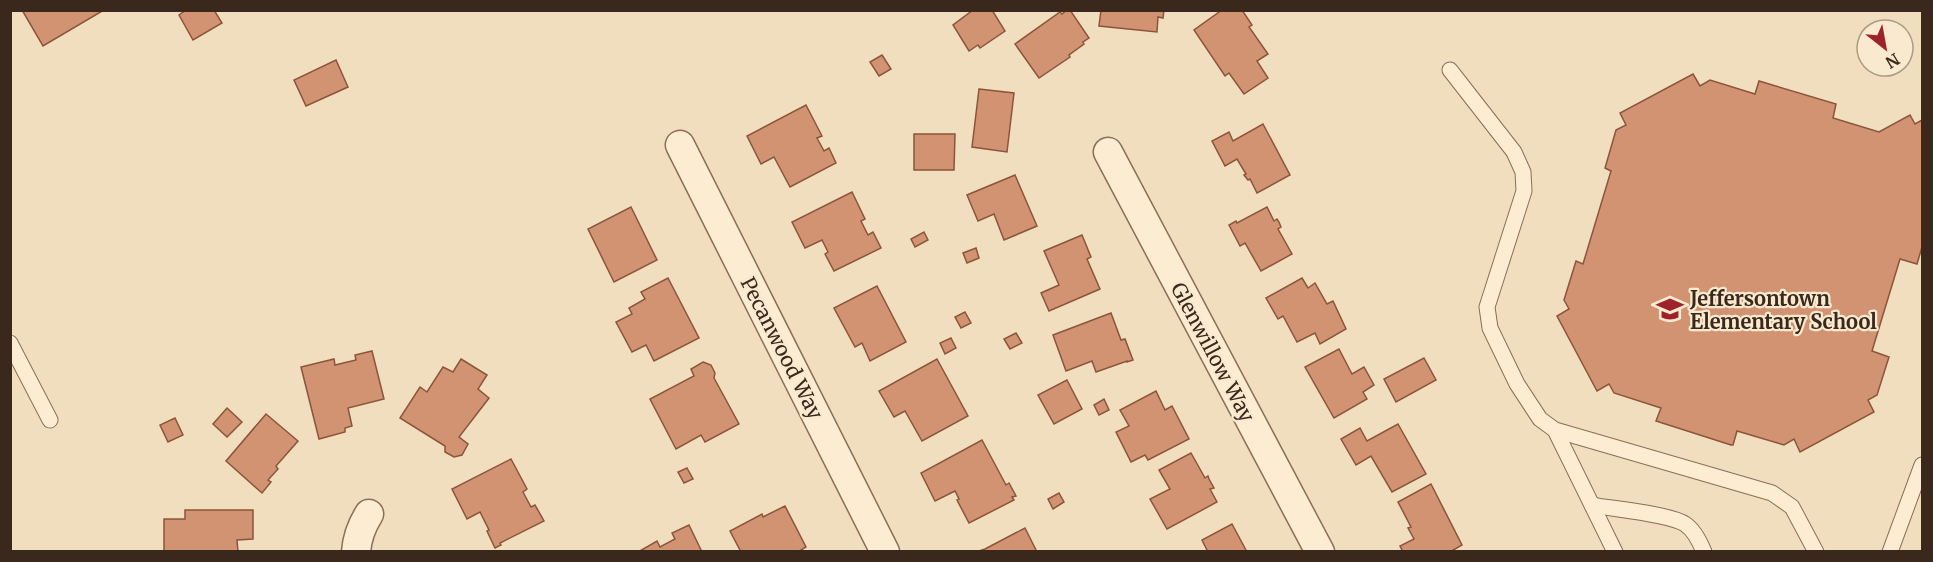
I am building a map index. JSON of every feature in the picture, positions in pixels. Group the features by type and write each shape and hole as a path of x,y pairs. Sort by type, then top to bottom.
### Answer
{"street":[{"name":"Pecanwood Way","path":"680,145 885,552"},
{"name":"Glenwillow Way","path":"1108,152 1320,552"},
{"path":"356,552 364,522 369,514"}],"lane":[{"path":"1450,70 1514,152 1523,172 1524,191 1487,307 1490,328 1517,384 1540,419 1555,430 1772,494 1792,507 1816,552"},
{"path":"10,343 50,420"},
{"path":"1555,430 1615,552"},
{"path":"1890,552 1923,465"},
{"path":"1592,505 1674,519 1687,525 1698,539 1704,552"}],"building":[{"path":"22,10 104,10 43,46"},
{"path":"186,10 214,10 222,23 193,40 179,15"},
{"path":"973,10 992,10 1005,31 980,48 978,45 969,51 953,25"},
{"path":"1070,10 1089,38 1069,55 1070,57 1039,78 1015,44 1060,12 1062,14"},
{"path":"1101,10 1164,10 1163,18 1158,17 1157,32 1099,26"},
{"path":"1222,10 1242,10 1252,25 1249,27 1268,54 1257,61 1268,78 1244,94 1229,73 1225,76 1194,30"},
{"path":"882,55 891,69 879,76 870,62"},
{"path":"336,60 348,87 306,106 294,80"},
{"path":"1693,74 1700,86 1710,80 1755,94 1759,81 1836,104 1833,118 1879,132 1910,115 1915,124 1922,120 1922,247 1917,264 1900,259 1872,351 1889,357 1877,395 1868,400 1874,412 1800,452 1794,439 1784,445 1737,431 1733,445 1731,445 1656,421 1661,408 1614,393 1609,384 1597,391 1557,316 1569,309 1564,300 1576,261 1583,264 1611,171 1605,168 1616,130 1626,125 1620,113"},
{"path":"979,89 1014,93 1007,152 972,147"},
{"path":"806,105 822,136 817,138 824,151 829,148 836,163 790,187 774,157 761,164 747,136"},
{"path":"1263,124 1290,175 1257,193 1250,179 1248,180 1244,175 1246,174 1237,159 1225,166 1212,141 1229,132 1233,141"},
{"path":"914,134 955,134 954,170 914,170"},
{"path":"1015,175 1037,226 1004,240 994,214 978,221 967,195"},
{"path":"852,192 865,219 861,221 868,235 873,232 881,248 834,271 825,254 828,252 822,240 805,248 792,222"},
{"path":"631,207 657,260 614,282 588,229"},
{"path":"1267,207 1274,221 1277,219 1279,222 1281,227 1278,229 1292,254 1261,271 1245,243 1240,246 1229,225"},
{"path":"924,232 928,240 915,247 911,239"},
{"path":"1082,235 1091,257 1087,259 1100,289 1049,311 1041,293 1059,285 1044,251"},
{"path":"976,248 979,258 967,263 963,253"},
{"path":"668,278 699,338 654,361 646,345 632,352 616,322 632,314 629,308 645,299 641,292"},
{"path":"1302,278 1308,288 1315,283 1327,304 1333,301 1346,329 1320,344 1315,333 1297,342 1283,316 1278,319 1266,298"},
{"path":"877,286 906,342 870,361 862,343 855,347 834,308"},
{"path":"965,312 971,323 961,328 955,317"},
{"path":"1111,313 1121,340 1125,339 1133,360 1096,372 1092,361 1066,371 1053,335"},
{"path":"1016,333 1022,343 1010,349 1004,339"},
{"path":"951,338 956,348 945,354 940,343"},
{"path":"1339,349 1352,374 1364,367 1374,385 1363,392 1367,399 1334,418 1305,367"},
{"path":"372,351 384,399 348,408 352,426 345,428 345,432 319,439 301,367 334,359 335,365 356,360 355,355"},
{"path":"1424,358 1436,380 1396,402 1384,379"},
{"path":"461,359 487,375 478,389 489,398 459,437 468,444 462,455 454,457 445,452 445,446 400,418 420,387 427,392 443,367 453,372"},
{"path":"937,359 968,416 922,441 905,411 894,417 879,391"},
{"path":"703,362 711,365 715,373 714,378 739,424 705,442 701,435 676,449 650,399 694,376 691,369"},
{"path":"1067,380 1082,409 1054,424 1038,395"},
{"path":"1156,391 1165,410 1172,406 1189,439 1148,460 1145,455 1131,462 1116,432 1129,426 1120,410"},
{"path":"1104,399 1109,410 1099,415 1094,405"},
{"path":"227,408 242,422 227,437 213,424"},
{"path":"266,414 298,441 276,466 278,469 268,480 271,482 262,493 226,461"},
{"path":"175,418 183,435 168,442 160,425"},
{"path":"1398,424 1426,474 1392,492 1371,456 1356,465 1341,439 1360,428 1367,441"},
{"path":"982,440 1006,485 1009,483 1016,496 1012,497 1014,500 969,523 955,491 935,501 921,473"},
{"path":"1191,453 1205,478 1208,476 1214,488 1210,489 1217,502 1167,529 1150,499 1170,489 1159,470"},
{"path":"511,459 527,489 523,492 531,507 535,505 544,521 500,543 501,545 495,548 480,512 467,519 452,489"},
{"path":"687,468 693,479 684,483 678,472"},
{"path":"1431,484 1462,545 1450,552 1403,552 1400,546 1414,539 1408,528 1411,527 1398,502"},
{"path":"1059,493 1064,502 1053,509 1048,499"},
{"path":"785,506 806,547 798,552 741,552 730,531 762,514 763,517"},
{"path":"185,510 253,510 253,539 237,540 238,552 164,552 164,519 185,519"},
{"path":"1232,524 1247,552 1208,552 1202,540"},
{"path":"689,525 702,552 638,552 657,541 660,547 675,539 672,533"},
{"path":"1025,528 1037,552 979,551 985,549"}],"place":[{"name":"Jeffersontown Elementary School","path":"1670,309"}]}
